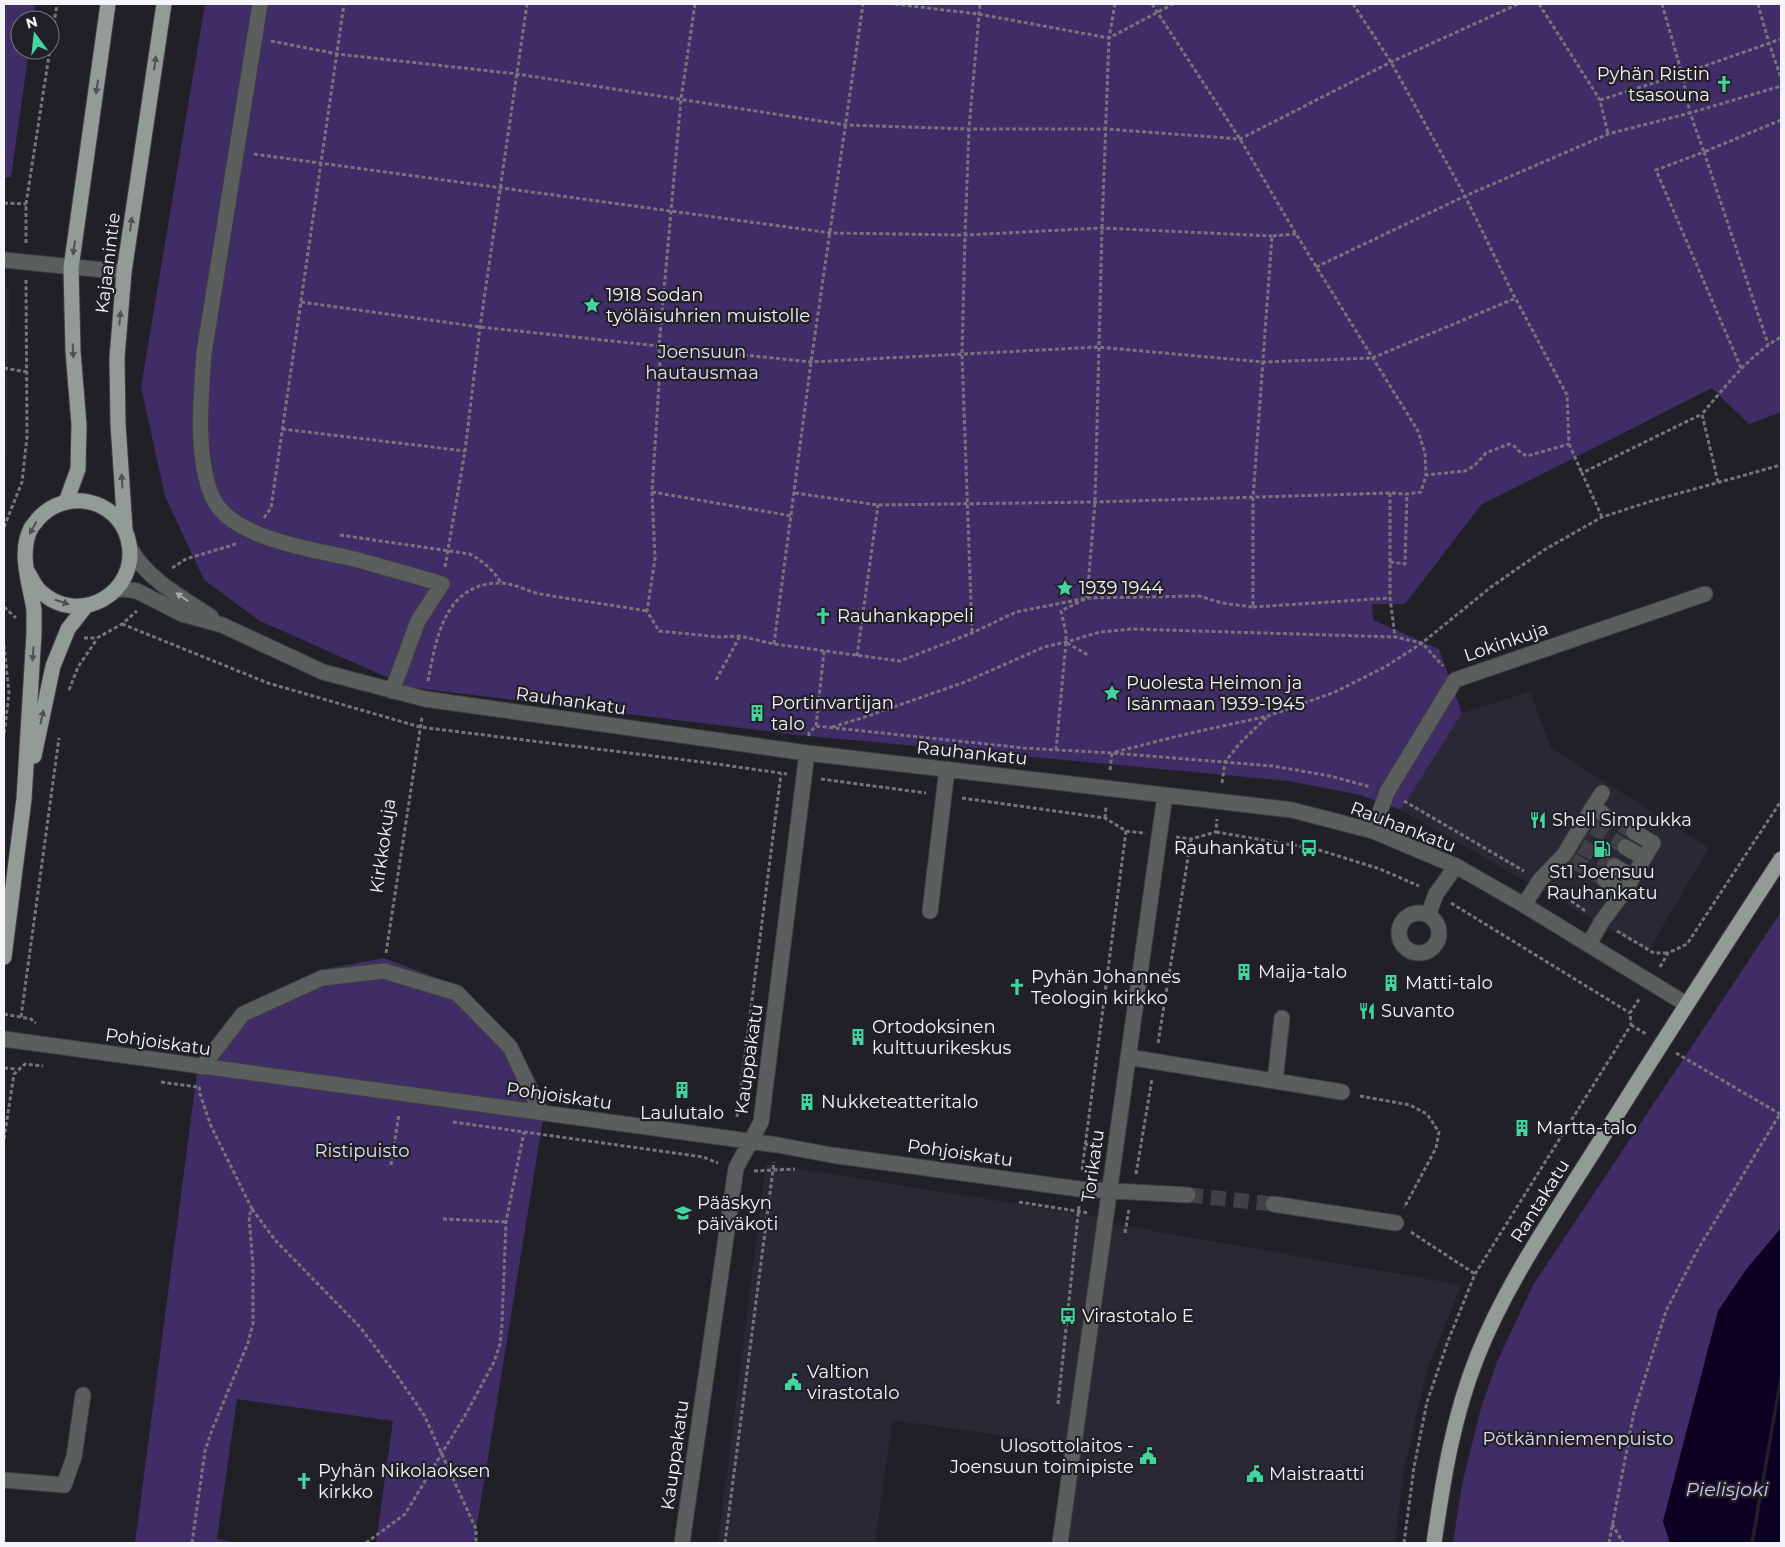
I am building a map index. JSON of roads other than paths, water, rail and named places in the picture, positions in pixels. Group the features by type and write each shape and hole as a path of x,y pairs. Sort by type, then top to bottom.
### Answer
{"main road":[{"name":"Kajaanintie","path":"66,502 78,469 79,434 73,351 71,268 108,4"},
{"name":"Kajaanintie","path":"125,529 118,424 117,367 124,272 164,4"},
{"path":"4,957 24,799 34,633 34,612 27,571 25,549 31,527 46,510 66,502 84,500 100,505 115,515 125,529 131,550 128,571 116,590 99,602 78,607 56,602 39,590 27,571"},
{"path":"24,799 53,666 68,629 86,606"},
{"name":"Rantakatu","path":"1434,1543 1444,1478 1461,1401 1477,1356 1515,1276 1686,1004 1781,859"}],"street":[{"path":"260,4 204,353 200,407 203,466 212,498 226,516 252,532 299,548 350,558 442,584 418,621 392,691"},
{"path":"4,260 124,272"},
{"name":"Rauhankatu","path":"131,550 138,563 151,575 222,625"},
{"name":"Rauhankatu","path":"116,590 124,589 137,592 182,614 222,625 323,672 425,699 807,753 1292,810 1373,831 1456,866 1651,981 1686,1004"},
{"name":"Lokinkuja","path":"1373,831 1386,792 1455,680 1705,594"},
{"name":"Kauppakatu","path":"682,1543 736,1168 761,1122 807,753"},
{"path":"930,911 947,769"},
{"path":"1524,905 1540,880 1568,858 1597,810 1602,792"},
{"name":"Torikatu","path":"1060,1543 1165,795"},
{"path":"1589,944 1653,844 1634,832"},
{"path":"1625,847 1644,858"},
{"path":"1428,915 1436,894 1456,866"},
{"path":"1614,866 1633,877"},
{"path":"1605,880 1624,892"},
{"path":"202,1067 244,1014 322,978 384,970 457,993 510,1048 541,1112"},
{"path":"1275,1081 1282,1018"},
{"name":"Pohjoiskatu","path":"4,1039 541,1112 1070,1187 1188,1195"},
{"path":"1128,1058 1342,1092"},
{"path":"1273,1204 1396,1223"},
{"path":"4,1480 64,1485 74,1457 83,1395"}],"water":[{"name":"Pielisjoki","path":"1781,1228 1781,1543 1670,1543 1663,1521 1718,1311 1745,1271"}],"tunnel":[{"path":"1602,813 1634,832"},
{"path":"1593,827 1625,847"},
{"path":"1581,846 1614,866"},
{"path":"1572,860 1605,880"},
{"path":"1188,1195 1273,1204"}],"place":[{"name":"Pyhän Ristin tsasouna","path":"1724,84"},
{"name":"1918 Sodan työläisuhrien muistolle","path":"592,305"},
{"name":"1939 1944","path":"1065,588"},
{"name":"Rauhankappeli","path":"823,616"},
{"name":"Puolesta Heimon ja Isänmaan 1939-1945","path":"1112,693"},
{"name":"Portinvartijan talo","path":"757,713"},
{"name":"Shell Simpukka","path":"1538,820"},
{"name":"Rauhankatu I","path":"1309,848"},
{"name":"St1 Joensuu Rauhankatu","path":"1602,849"},
{"name":"Maija-talo","path":"1244,972"},
{"name":"Matti-talo","path":"1391,983"},
{"name":"Pyhän Johannes Teologin kirkko","path":"1017,987"},
{"name":"Suvanto","path":"1367,1011"},
{"name":"Ortodoksinen kulttuurikeskus","path":"858,1037"},
{"name":"Laulutalo","path":"682,1090"},
{"name":"Nukketeatteritalo","path":"807,1102"},
{"name":"Martta-talo","path":"1522,1128"},
{"name":"Pääskyn päiväkoti","path":"683,1213"},
{"name":"Virastotalo E","path":"1068,1316"},
{"name":"Valtion virastotalo","path":"793,1382"},
{"name":"Ulosottolaitos - Joensuun toimipiste","path":"1148,1456"},
{"name":"Maistraatti","path":"1255,1474"},
{"name":"Pyhän Nikolaoksen kirkko","path":"304,1481"}],"park label":[{"name":"Joensuun hautausmaa","path":"702,362"},
{"name":"Ristipuisto","path":"362,1151"},
{"name":"Pötkänniemenpuisto","path":"1578,1439"}]}
